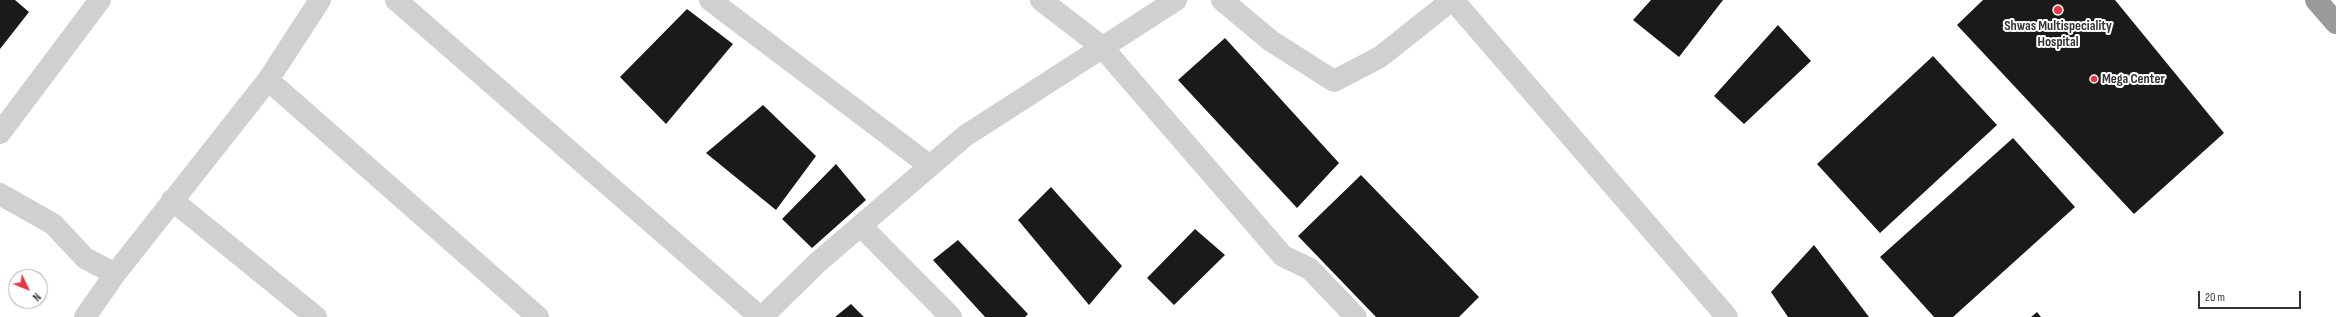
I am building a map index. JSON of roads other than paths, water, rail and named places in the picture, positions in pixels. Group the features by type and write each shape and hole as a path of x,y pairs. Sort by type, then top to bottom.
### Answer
{"highway":[{"path":"2316,0 2336,23"}],"street":[{"path":"0,133 100,0"},
{"path":"85,317 115,274 172,200 268,80 320,0"},
{"path":"396,0 761,317 818,263 965,136 1176,0"},
{"path":"710,0 930,166"},
{"path":"1041,0 1102,47 1283,256 1310,269 1356,317"},
{"path":"1222,0 1271,41 1334,81 1380,57 1452,0 1727,317"},
{"path":"268,80 538,317"},
{"path":"0,194 54,224 85,258 115,274"},
{"path":"172,200 316,317"},
{"path":"861,226 951,317"}],"place":[{"name":"Shwas Multispeciality Hospital","path":"2058,10"},
{"name":"Mega Center","path":"2094,79"}]}
